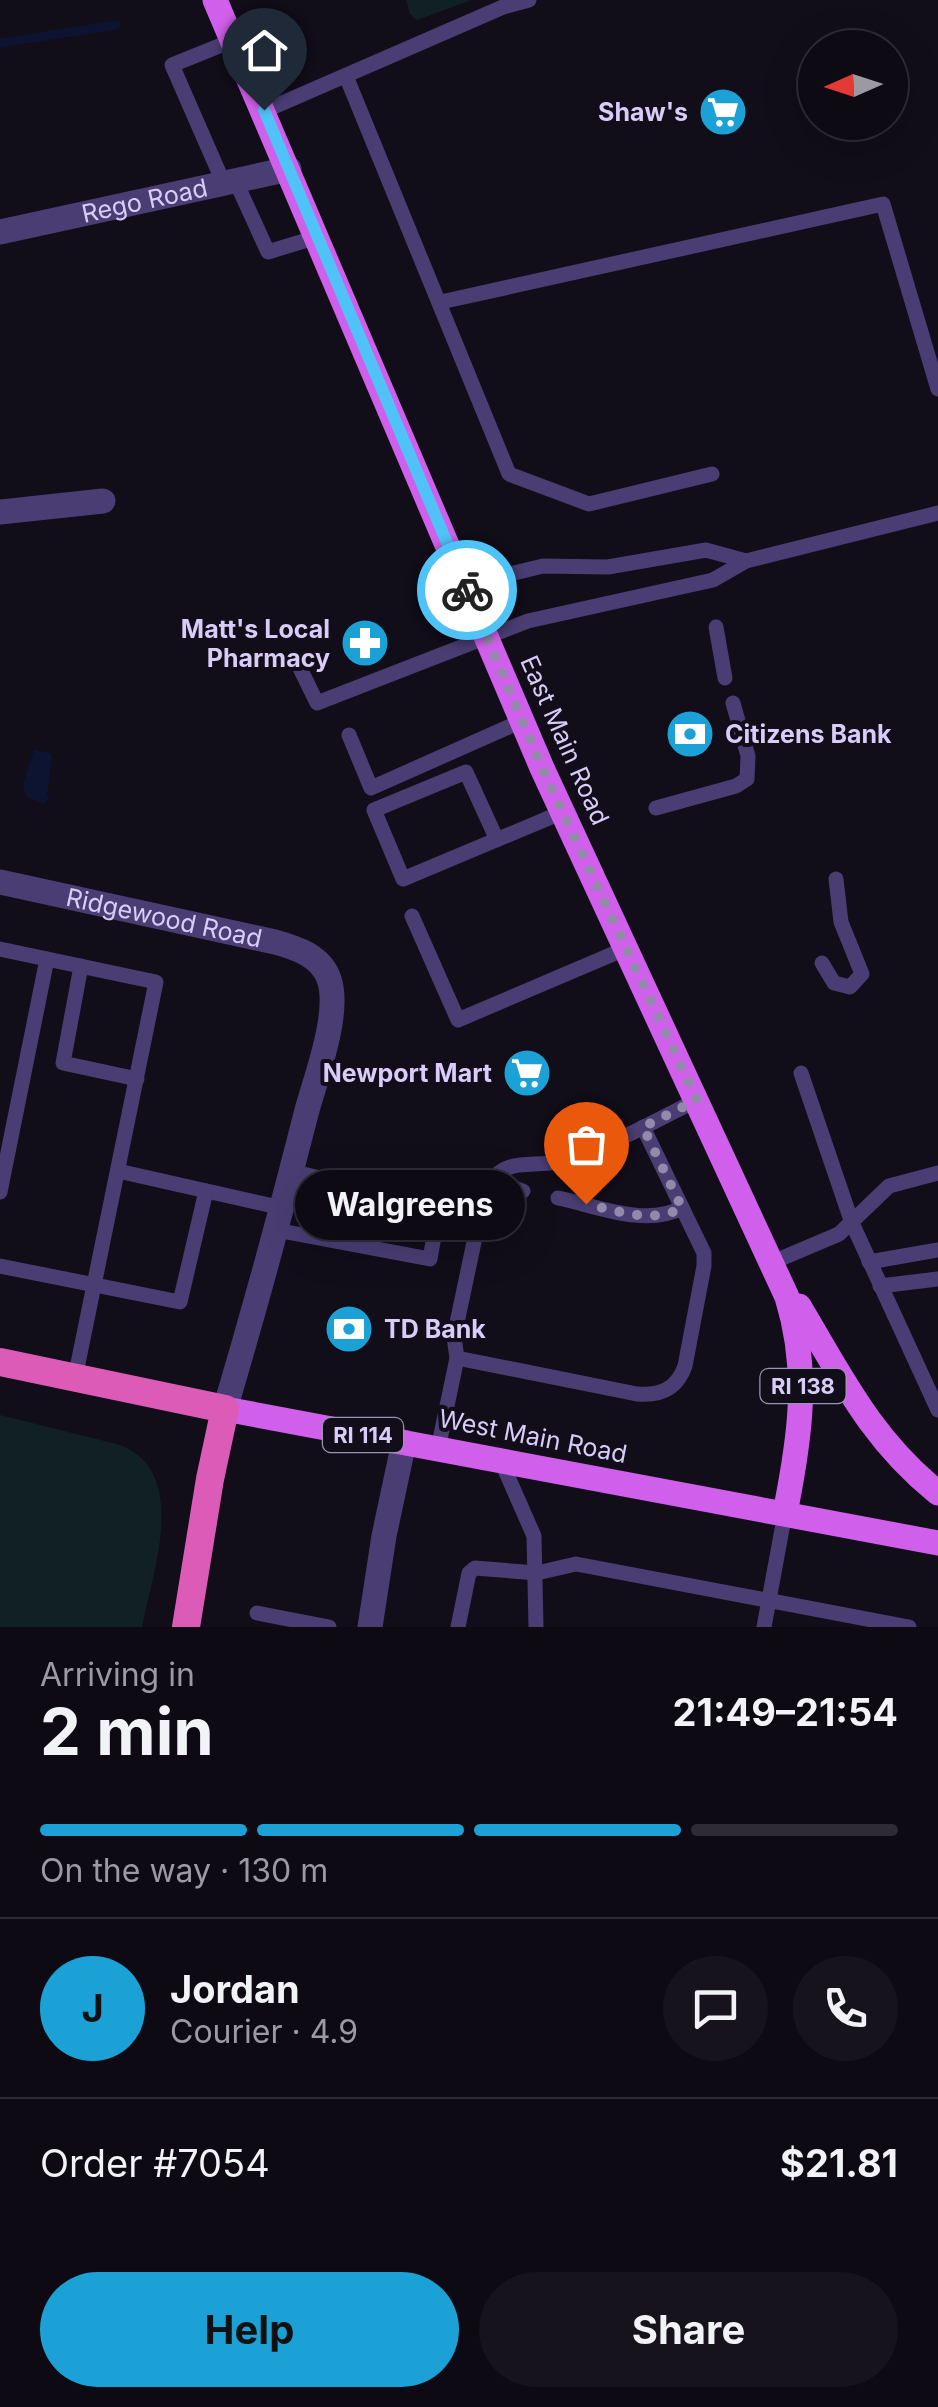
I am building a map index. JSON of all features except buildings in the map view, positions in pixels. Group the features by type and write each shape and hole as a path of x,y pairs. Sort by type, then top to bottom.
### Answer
{"highway":[{"name":"West Main Road","path":"0,1362 225,1409"},
{"path":"186,1627 225,1409"}],"main road":[{"name":"East Main Road","path":"215,0 522,721 773,1262 793,1315 802,1371 800,1432 786,1513"},
{"path":"773,1262 873,1428 903,1464 938,1492"},
{"name":"West Main Road","path":"225,1409 938,1544"}],"street":[{"name":"Rego Road","path":"0,232 289,169"},
{"path":"0,512 103,501"},
{"name":"Ridgewood Road","path":"0,882 262,938 300,950 321,965 331,987 329,1022 292,1171"},
{"path":"225,1409 292,1171"},
{"path":"370,1627 404,1442"}],"lane":[{"path":"264,110 502,7 529,0"},
{"path":"234,40 172,65 268,252 317,236"},
{"path":"346,76 510,474 589,504 712,474"},
{"path":"441,302 883,204 938,389"},
{"path":"295,658 317,704 486,635 548,616 713,580 746,561 938,513"},
{"path":"467,590 543,566 608,567 706,550 746,561"},
{"path":"716,628 725,678"},
{"path":"656,808 736,786 747,779 748,756 733,703"},
{"path":"348,735 371,788 522,721"},
{"path":"496,840 466,772 374,810 403,879 563,812"},
{"path":"822,963 834,983 850,987 862,974 841,922 836,879"},
{"path":"412,916 458,1020 626,948"},
{"path":"0,949 156,982 75,1378"},
{"path":"0,1192 47,959"},
{"path":"81,966 63,1062 137,1079"},
{"path":"801,1073 852,1223 938,1410"},
{"path":"438,1448 457,1358 454,1337 488,1185 499,1174 525,1162 566,1160 697,1100"},
{"path":"457,1358 637,1394 654,1394 678,1381 685,1366 704,1266 702,1247 643,1127"},
{"path":"118,1171 206,1191 279,1219 430,1260 440,1202"},
{"path":"292,1171 340,1182"},
{"path":"773,1262 832,1237 890,1186 938,1173"},
{"path":"499,1174 511,1187 523,1191"},
{"path":"0,1266 180,1302 206,1191"},
{"path":"381,1191 482,1210"},
{"path":"558,1198 649,1217 666,1216 682,1208"},
{"path":"870,1262 938,1250"},
{"path":"880,1286 938,1279"},
{"path":"502,1460 534,1536 536,1627"},
{"path":"764,1627 786,1513"},
{"path":"458,1627 470,1573 475,1568 537,1572 584,1564 909,1627"},
{"path":"257,1613 329,1627"}],"shaded area":[{"path":"406,0 472,0 417,20 410,14"},
{"path":"0,1415 117,1444 140,1457 154,1475 161,1524 142,1627 0,1627"}],"water":[{"path":"34,750 50,753 52,757 47,795 50,799 43,803 26,797 23,784"}],"waterway":[{"path":"0,43 116,25"}],"way so far":[{"path":"467,590 542,768 697,1100 643,1127 682,1208 666,1216 649,1217 586,1204"}],"place":[{"name":"Shaw's","path":"723,112"},
{"name":"Matt's Local Pharmacy","path":"365,643"},
{"name":"Citizens Bank","path":"690,734"},
{"name":"Newport Mart","path":"527,1073"},
{"name":"Walgreens","path":"586,1204"},
{"name":"TD Bank","path":"349,1329"}],"route":[{"path":"264,110 467,590"}]}
